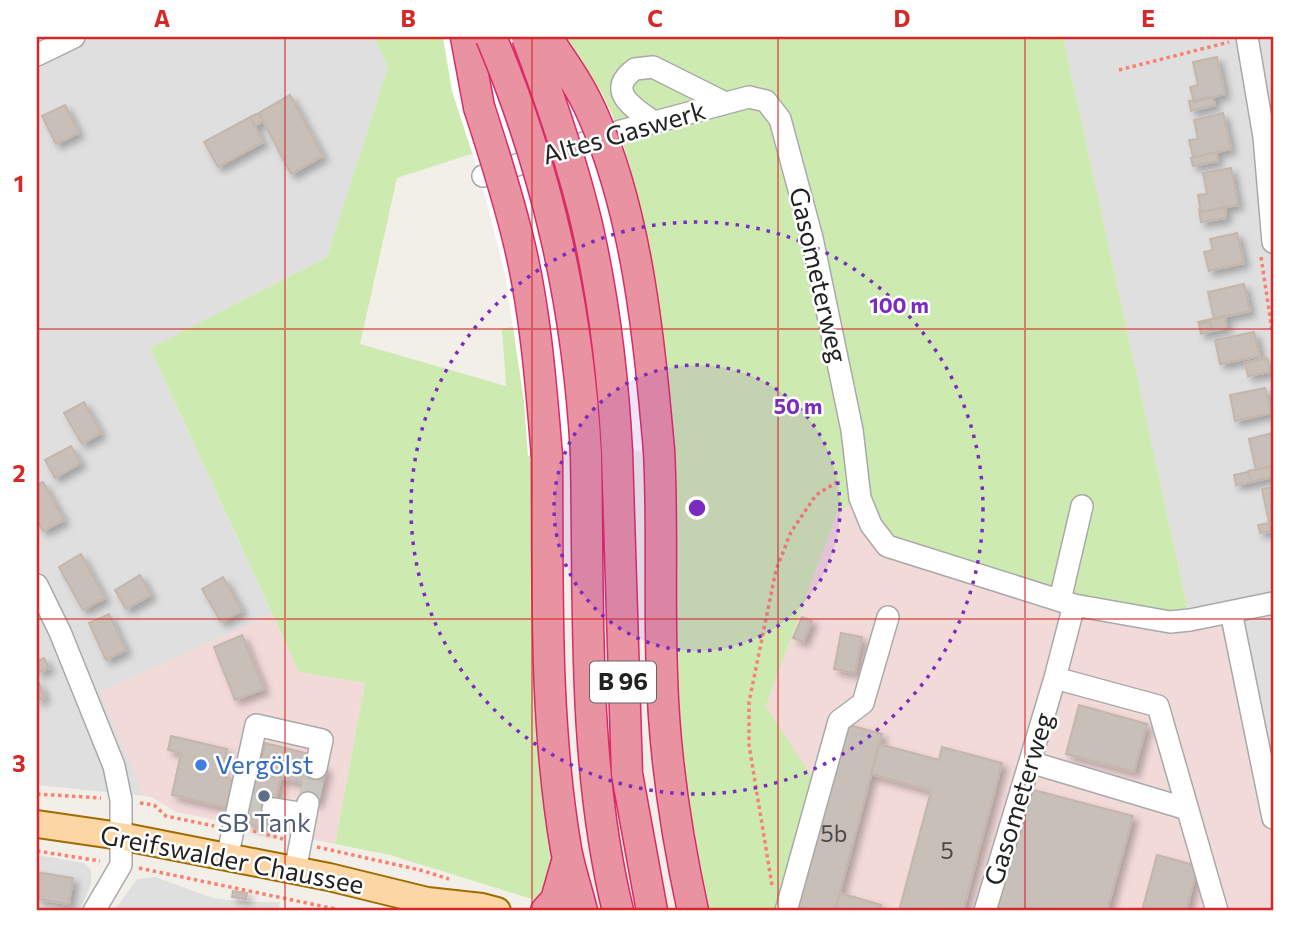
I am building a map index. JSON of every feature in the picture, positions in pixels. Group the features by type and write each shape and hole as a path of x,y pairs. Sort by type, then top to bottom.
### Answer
{"highway":[{"path":"466,37 479,107 507,199 527,284 540,372 547,456 551,714 557,783 568,858 582,911"},
{"name":"B 96","path":"491,37 529,133 559,243 578,353 586,454 591,700 597,775 616,904"},
{"name":"B 96","path":"527,37 567,153 587,226 605,317 617,452 627,774 652,910"},
{"path":"546,37 569,70 592,113 607,150 622,203 649,339 662,502 662,675 670,779 692,911"},
{"path":"546,911 556,900 568,858"}],"main road":[{"name":"Greifswalder Chaussee","path":"37,824 120,836 295,871 436,906 482,907 497,911"}],"street":[{"path":"37,55 74,37"},
{"path":"1247,37 1264,137 1273,242"},
{"path":"654,122 629,105 623,95 625,80 635,69 653,67 726,103"},
{"name":"Altes Gaswerk","path":"483,176 654,122 749,97 766,101"},
{"name":"Gasometerweg","path":"766,101 780,119 812,238 852,430 860,498 871,525 887,546 1067,603 1170,622 1273,603"},
{"path":"1067,603 1082,506"},
{"path":"37,585 60,632 114,766 121,800 121,865 94,911"},
{"name":"Gasometerweg","path":"985,911 1055,678 1067,603"},
{"path":"1231,612 1273,818"},
{"path":"786,911 839,721 863,703 888,617"},
{"path":"1055,678 1158,706 1217,911"},
{"path":"227,858 233,829 244,803 256,725 321,740 316,768"},
{"path":"1030,762 1187,809"},
{"path":"273,809 307,807 295,871"}],"path":[{"path":"1119,69 1247,37"},
{"path":"773,886 749,745 749,702 776,570 791,532 816,495 857,469"},
{"path":"233,829 268,833 456,881"},
{"path":"37,851 121,865 345,911"}],"shaded area":[{"path":"92,37 374,37 388,67 327,257 150,348 272,614 101,692 144,796 37,785 37,69"},
{"path":"1063,37 1273,37 1273,818 1190,620"},
{"path":"860,498 1074,605 1231,612 1273,818 1273,911 786,911 766,706 836,512"},
{"path":"272,614 299,672 365,683 335,844 176,812 151,797 144,796 100,692"},
{"path":"37,855 84,863 91,870 91,884 80,911 37,911"},
{"path":"155,877 213,898 280,902 278,911 114,911 137,879"}],"green space":[{"path":"374,37 446,37 474,153 397,178 360,344 506,386 502,329 517,326 531,473 532,555 544,762 555,855 543,899 535,900 390,855 335,844 365,683 299,672 150,348 327,257 388,67"},
{"path":"546,37 1063,37 1190,620 1170,622 887,546 860,498 837,512 766,706 821,791 786,911 693,911 662,502"}],"pier":[{"path":"443,37 564,37 602,93 618,128 629,164 649,253 663,340 673,450 528,456 524,401 505,274 482,183 452,91"}],"building":[{"path":"1217,57 1225,94 1194,102 1190,87 1198,85 1193,62"},
{"path":"290,95 323,156 291,174 259,113"},
{"path":"1213,97 1215,105 1191,111 1189,101"},
{"path":"65,105 79,133 56,144 42,116"},
{"path":"259,113 263,121 254,126 250,117"},
{"path":"1223,113 1231,149 1193,157 1189,140 1198,139 1194,120"},
{"path":"250,117 263,142 218,167 204,142"},
{"path":"1216,152 1218,161 1193,166 1191,158"},
{"path":"1231,168 1238,205 1201,212 1198,195 1207,194 1203,173"},
{"path":"1225,207 1226,218 1201,222 1199,210 1201,212"},
{"path":"1237,233 1244,263 1209,271 1204,252 1213,250 1210,239"},
{"path":"1244,284 1250,311 1214,319 1208,292"},
{"path":"1225,316 1227,328 1212,331 1210,322 1198,322"},
{"path":"1210,322 1212,331 1201,334 1199,324"},
{"path":"1254,332 1260,356 1220,364 1215,340"},
{"path":"1267,358 1270,372 1248,376 1245,363"},
{"path":"1265,388 1271,413 1235,421 1230,395"},
{"path":"84,402 101,433 82,444 64,413"},
{"path":"1272,433 1273,466 1256,470 1249,439"},
{"path":"71,446 81,463 55,478 45,460"},
{"path":"1273,466 1273,477 1251,482 1248,471"},
{"path":"1248,472 1251,482 1236,485 1234,475"},
{"path":"43,482 64,520 43,531 37,520 37,485"},
{"path":"1273,487 1273,521 1269,522 1262,489"},
{"path":"1269,523 1271,531 1260,533 1258,525"},
{"path":"81,554 105,598 83,610 59,567"},
{"path":"140,575 151,595 126,609 115,590"},
{"path":"223,577 242,611 221,622 202,589"},
{"path":"109,614 126,650 106,660 89,623"},
{"path":"802,617 812,621 803,642 793,638"},
{"path":"841,633 862,637 855,673 834,669"},
{"path":"242,635 264,689 235,700 214,647"},
{"path":"44,658 49,668 38,673 37,661"},
{"path":"37,679 45,697 37,701"},
{"path":"1079,705 1147,724 1134,772 1066,754"},
{"path":"842,723 882,734 835,911 815,911 794,906"},
{"name":"Vergölst","path":"171,736 227,749 221,776 230,778 233,784 228,808 172,795 181,753 168,750"},
{"path":"265,743 313,755 326,770 317,803 302,799 306,784 258,772"},
{"path":"879,744 939,760 942,747 1002,763 963,911 899,911 931,791 871,774"},
{"path":"258,772 281,778 268,829 245,823"},
{"path":"1026,788 1133,816 1107,911 993,911"},
{"path":"1157,855 1198,866 1186,911 1142,911"},
{"path":"37,872 73,878 69,904 37,899"},
{"path":"233,891 247,893 246,899 232,897"},
{"path":"840,893 881,905 879,911 835,911"}],"tunnel":[{"path":"309,801 316,768"},
{"path":"249,804 273,809"}],"place":[{"name":"Vergölst","path":"201,765"},
{"name":"SB Tank","path":"264,796"}]}
